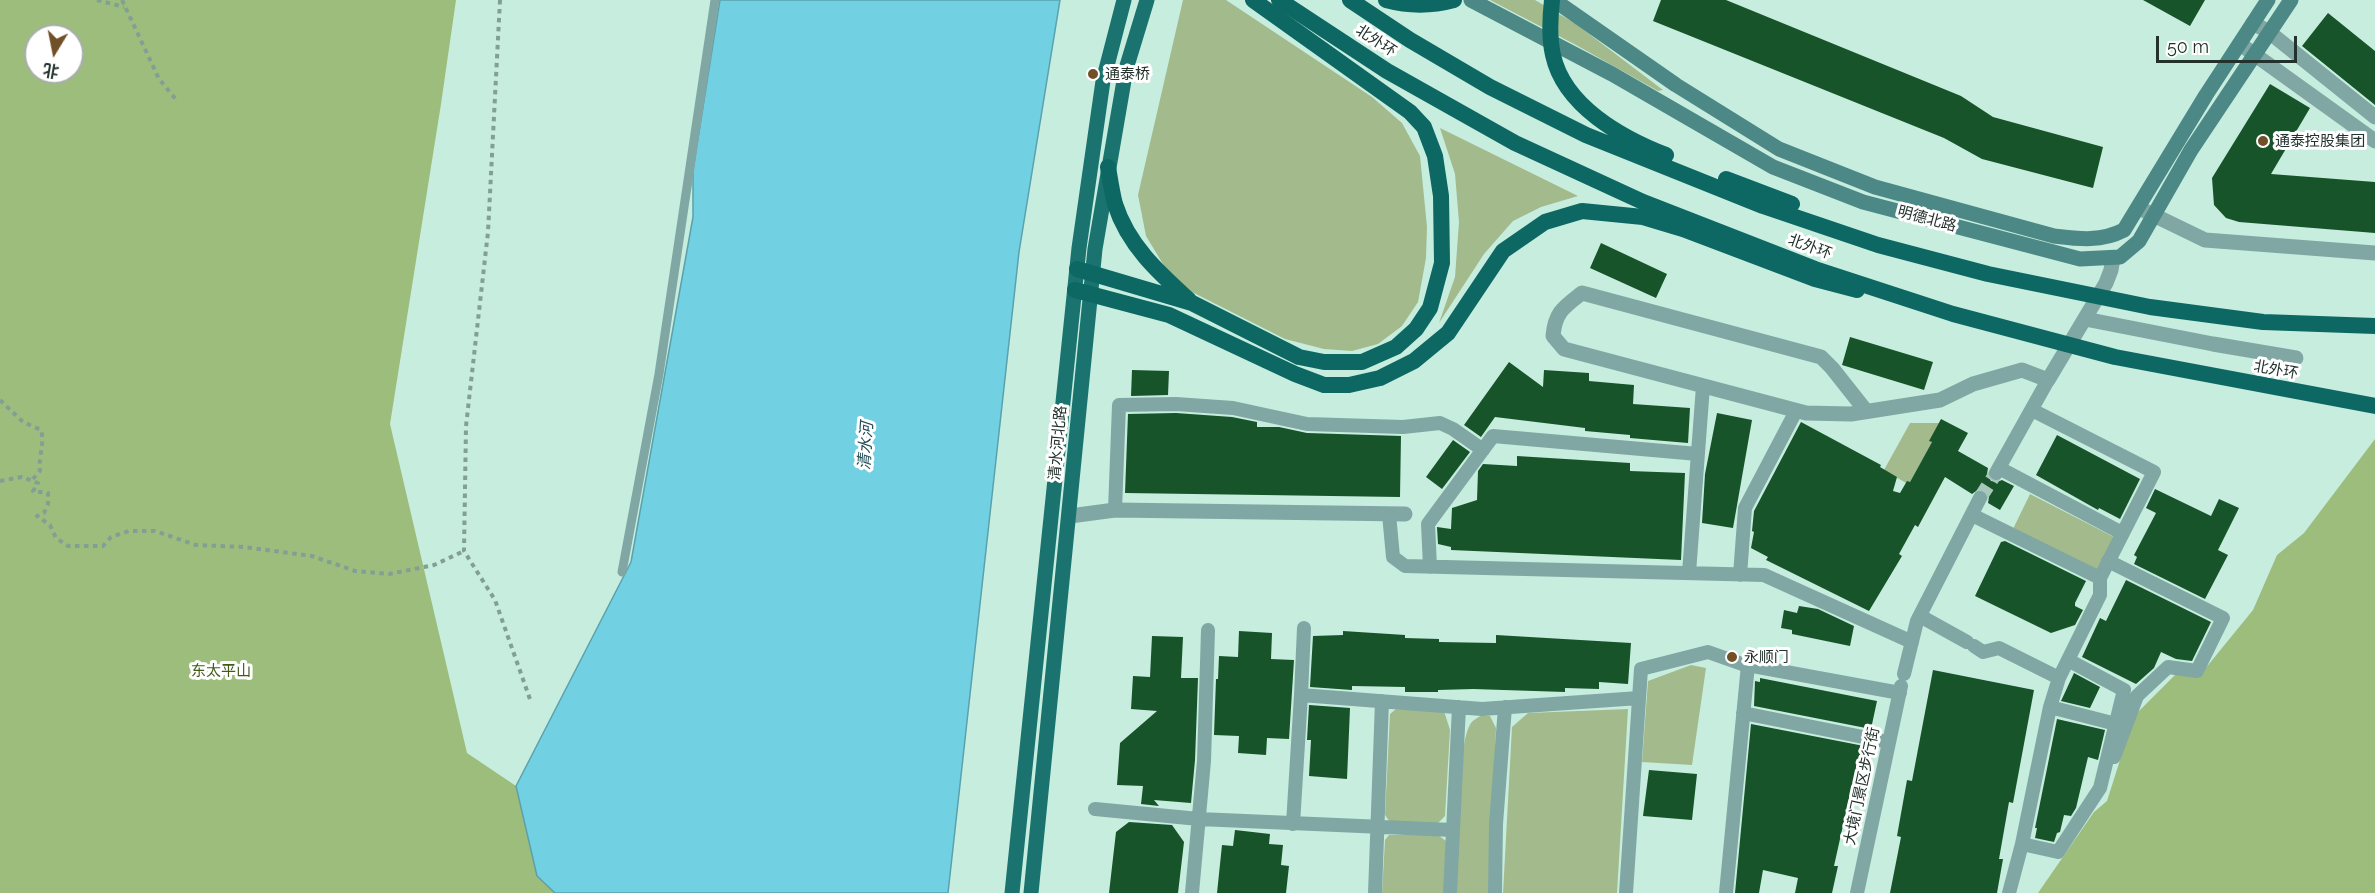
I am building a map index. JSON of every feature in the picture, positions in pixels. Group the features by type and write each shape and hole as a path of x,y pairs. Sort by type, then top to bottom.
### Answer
{"highway":[{"path":"1085,271 1192,303 1299,357 1324,362 1362,362 1396,347 1416,329 1430,308 1442,263 1441,196 1435,156 1424,127 1410,111 1253,0"},
{"name":"北外环","path":"1279,0 1387,71 1515,143 1643,202 1804,265 1953,314 2115,357 2375,406"},
{"name":"北外环","path":"1350,0 1410,40 1490,87 1586,135 1763,206 1878,245 1988,274 2150,307 2263,322 2375,326"},
{"path":"1386,0 1411,4 1441,4 1454,0"},
{"path":"1553,0 1550,18 1553,55 1560,74 1577,99 1608,126 1653,150 1748,187 1988,274"},
{"path":"1108,167 1115,204 1128,234 1157,271 1192,303"},
{"path":"1083,292 1169,315 1295,374 1324,385 1349,385 1380,378 1414,361 1448,333 1503,251 1523,235 1545,222 1582,211 1643,217 1683,229 1815,279 1953,314"}],"main road":[{"name":"清水河北路","path":"1012,893 1083,292 1103,81 1124,0"},
{"name":"清水河北路","path":"1085,271 1108,167 1126,69 1147,0"},
{"name":"明德北路","path":"1471,0 1612,74 1773,167 1863,202 2080,259 2113,258"},
{"name":"明德北路","path":"1553,0 1701,101 1779,149 1821,167 1875,187 2054,236 2083,240 2111,237"},
{"path":"2268,0 2175,145 2139,208 2124,230 2111,237 2113,258 2120,257 2139,241 2191,150 2290,0"},
{"name":"清水河北路","path":"1031,893 1070,516 1083,292"}],"street":[{"path":"2253,23 2269,32 2375,117"},
{"path":"2240,44 2375,141"},
{"path":"2139,208 2205,240 2375,253"},
{"path":"2113,258 2106,283 1997,470 2122,533"},
{"path":"1866,411 1821,357 1582,293 1563,308 1554,322 1553,336 1564,349 1806,413 1851,414 1940,400 1973,384 2022,370 2048,380"},
{"path":"2085,319 2296,358"},
{"path":"1689,573 1703,386"},
{"path":"1115,510 1119,405 1176,404 1233,408 1307,424 1403,427 1440,423 1454,429 1483,450"},
{"path":"2009,893 2022,844 2050,707 2059,678 2100,595 2100,578 2154,471 2032,410"},
{"path":"1740,575 1745,508 1796,411"},
{"path":"1430,567 1428,524 1493,436 1698,454"},
{"name":"大境门景区步行街","path":"1857,893 1888,742 1920,616 1980,498"},
{"path":"1070,516 1115,510 1405,514"},
{"path":"1389,514 1393,557 1405,566 1764,575 1912,642"},
{"path":"1972,515 2100,578"},
{"path":"2107,760 2116,755 2137,696 2168,667 2197,671 2223,618 2108,561"},
{"path":"1920,616 1983,652 1999,648 2059,678"},
{"path":"1293,824 1304,628"},
{"path":"1192,893 1204,761 1208,630"},
{"path":"1626,893 1641,669 1708,652 1748,665 1902,684"},
{"path":"2068,660 2137,696"},
{"path":"1726,893 1748,665"},
{"path":"2022,844 2058,852 2100,788 2124,690"},
{"path":"1301,695 1459,707 1505,707 1639,698"},
{"path":"1375,893 1382,701"},
{"path":"1450,893 1459,707"},
{"path":"1495,893 1496,824 1505,707"},
{"path":"2050,707 2116,724"},
{"path":"1743,713 1888,742"},
{"path":"1095,809 1199,819 1452,830"}],"lane":[{"path":"622,572 659,374 715,0"}],"path":[{"path":"97,0 124,8"},
{"path":"122,0 159,79 178,102"},
{"path":"500,0 488,232 466,426 464,551 495,600 531,702"},
{"path":"0,400 23,423 41,430 43,438 39,458 40,471 32,480"},
{"path":"0,481 22,477 38,483 33,491 48,493 48,504 44,513 37,516 50,525 56,538 68,546 104,546 111,537 129,531 155,531 196,545 244,547 314,556 355,571 389,574 434,565 464,551"}],"green space":[{"name":"东太平山","path":"0,0 456,0 390,424 467,753 516,786 537,876 555,893 0,893"},
{"path":"1183,0 1226,0 1372,97 1402,123 1420,156 1427,227 1426,258 1418,302 1402,326 1378,344 1352,351 1324,349 1285,339 1192,292 1166,269 1146,236 1138,195"},
{"path":"1490,0 1535,0 1576,24 1663,90 1658,91"},
{"path":"1440,128 1578,196 1541,207 1513,221 1484,254 1439,323 1455,277 1459,222 1455,174"},
{"path":"1910,423 1939,423 1930,441 1932,442 1910,482 1906,483 1884,470"},
{"path":"2375,439 2375,893 2038,893 2094,812 2107,801 2134,716 2178,672 2200,675 2253,610 2277,555 2304,533"},
{"path":"2030,494 2114,537 2097,572 2013,529"},
{"path":"1691,665 1706,668 1692,765 1642,762 1648,681"},
{"path":"1396,709 1444,711 1450,730 1445,816 1438,823 1390,822 1385,815 1390,714"},
{"path":"1628,709 1617,893 1503,893 1512,727 1528,713"},
{"path":"1482,715 1490,716 1496,728 1489,893 1457,893 1460,778 1463,754 1466,735 1471,723"},
{"path":"1389,835 1438,835 1446,841 1444,893 1382,893 1385,840"}],"water":[{"name":"清水河","path":"720,0 1060,0 1019,252 948,893 555,893 537,876 516,786 631,562 693,217 693,170"}],"building":[{"path":"1661,0 1726,0 1961,96 1993,117 2103,147 2093,188 1982,159 1944,138 1653,21"},
{"path":"2143,0 2205,0 2190,26"},
{"path":"2328,13 2375,51 2375,105 2302,46"},
{"name":"通泰控股集团","path":"2270,84 2310,108 2271,174 2375,182 2375,233 2239,222 2226,218 2214,205 2212,178"},
{"path":"1601,243 1667,274 1656,298 1590,268"},
{"path":"1850,337 1933,362 1924,390 1842,365"},
{"path":"1509,362 1543,387 1544,370 1589,373 1589,381 1634,385 1633,404 1690,408 1688,443 1630,438 1630,435 1585,431 1585,428 1495,417 1481,437 1464,425"},
{"path":"1132,370 1169,371 1168,395 1131,396"},
{"path":"1176,413 1232,417 1257,422 1257,427 1279,427 1307,433 1401,436 1400,497 1125,493 1128,414"},
{"path":"1717,413 1752,420 1733,528 1702,523 1705,474"},
{"path":"1941,419 1968,433 1958,451 1988,468 1987,474 1991,481 2002,480 2014,486 2000,510 1988,503 1989,497 1985,490 1979,489 1972,494 1945,477 1918,527 1915,525 1899,554 1902,556 1869,611 1766,560 1768,557 1751,548 1754,511 1801,422 1881,465 1880,467 1897,477 1893,491 1900,493 1907,481 1910,482 1932,442 1929,441"},
{"path":"2057,435 2140,479 2120,519 2099,508 2098,510 2036,475"},
{"path":"1453,440 1470,452 1442,489 1426,477"},
{"path":"1517,456 1630,463 1630,471 1685,473 1681,560 1451,550 1451,547 1438,544 1437,527 1451,529 1452,508 1477,500 1478,471 1483,464 1517,466"},
{"path":"2155,489 2211,516 2219,499 2239,508 2218,550 2228,555 2205,599 2134,564 2137,557 2134,555 2156,513 2146,508"},
{"path":"2005,541 2086,581 2075,603 2075,606 2083,610 2075,625 2051,633 1975,596 2001,542"},
{"path":"2126,580 2211,622 2192,661 2176,659 2161,652 2154,668 2136,684 2082,657 2100,618 2106,621"},
{"path":"1799,606 1818,609 1854,626 1850,646 1792,634 1792,630 1781,628 1784,610 1797,613"},
{"path":"1239,631 1272,633 1271,659 1294,660 1289,739 1267,738 1266,755 1238,753 1239,736 1214,735 1219,656 1238,657"},
{"path":"1343,631 1405,635 1405,638 1439,639 1439,642 1496,643 1496,635 1631,643 1628,684 1599,682 1599,689 1565,688 1565,692 1473,689 1405,692 1405,687 1352,686 1352,690 1310,687 1313,636 1343,635"},
{"path":"1152,636 1183,637 1181,678 1198,678 1191,803 1154,800 1159,806 1141,804 1143,786 1117,785 1120,743 1157,711 1131,709 1133,676 1150,677"},
{"path":"1933,670 2034,690 2013,803 2009,802 1999,859 2003,859 1997,893 1890,893 1901,837 1897,836 1907,780 1912,781"},
{"path":"2074,673 2100,687 2090,708 2061,701"},
{"path":"1760,678 1877,701 1871,729 1754,706 1755,681 1760,682"},
{"path":"1309,705 1350,708 1347,779 1309,776 1311,740 1307,740"},
{"path":"2057,719 2105,730 2098,760 2088,757 2076,808 2071,816 2064,815 2060,832 2057,833 2054,842 2035,838 2037,828 2035,828"},
{"path":"1751,724 1864,746 1852,804 1848,803 1834,866 1838,866 1832,893 1795,893 1798,878 1763,870 1759,893 1735,893"},
{"path":"1649,770 1697,774 1692,820 1643,816"},
{"path":"1129,822 1172,825 1184,842 1178,893 1109,893 1116,832"},
{"path":"1235,830 1270,834 1269,844 1283,845 1281,865 1289,866 1286,893 1217,893 1222,845 1233,846"}],"tunnel":[{"path":"1980,498 1996,473"}],"place":[{"name":"通泰桥","path":"1093,74"},
{"name":"通泰控股集团","path":"2263,141"},
{"name":"永顺门","path":"1732,657"}]}
